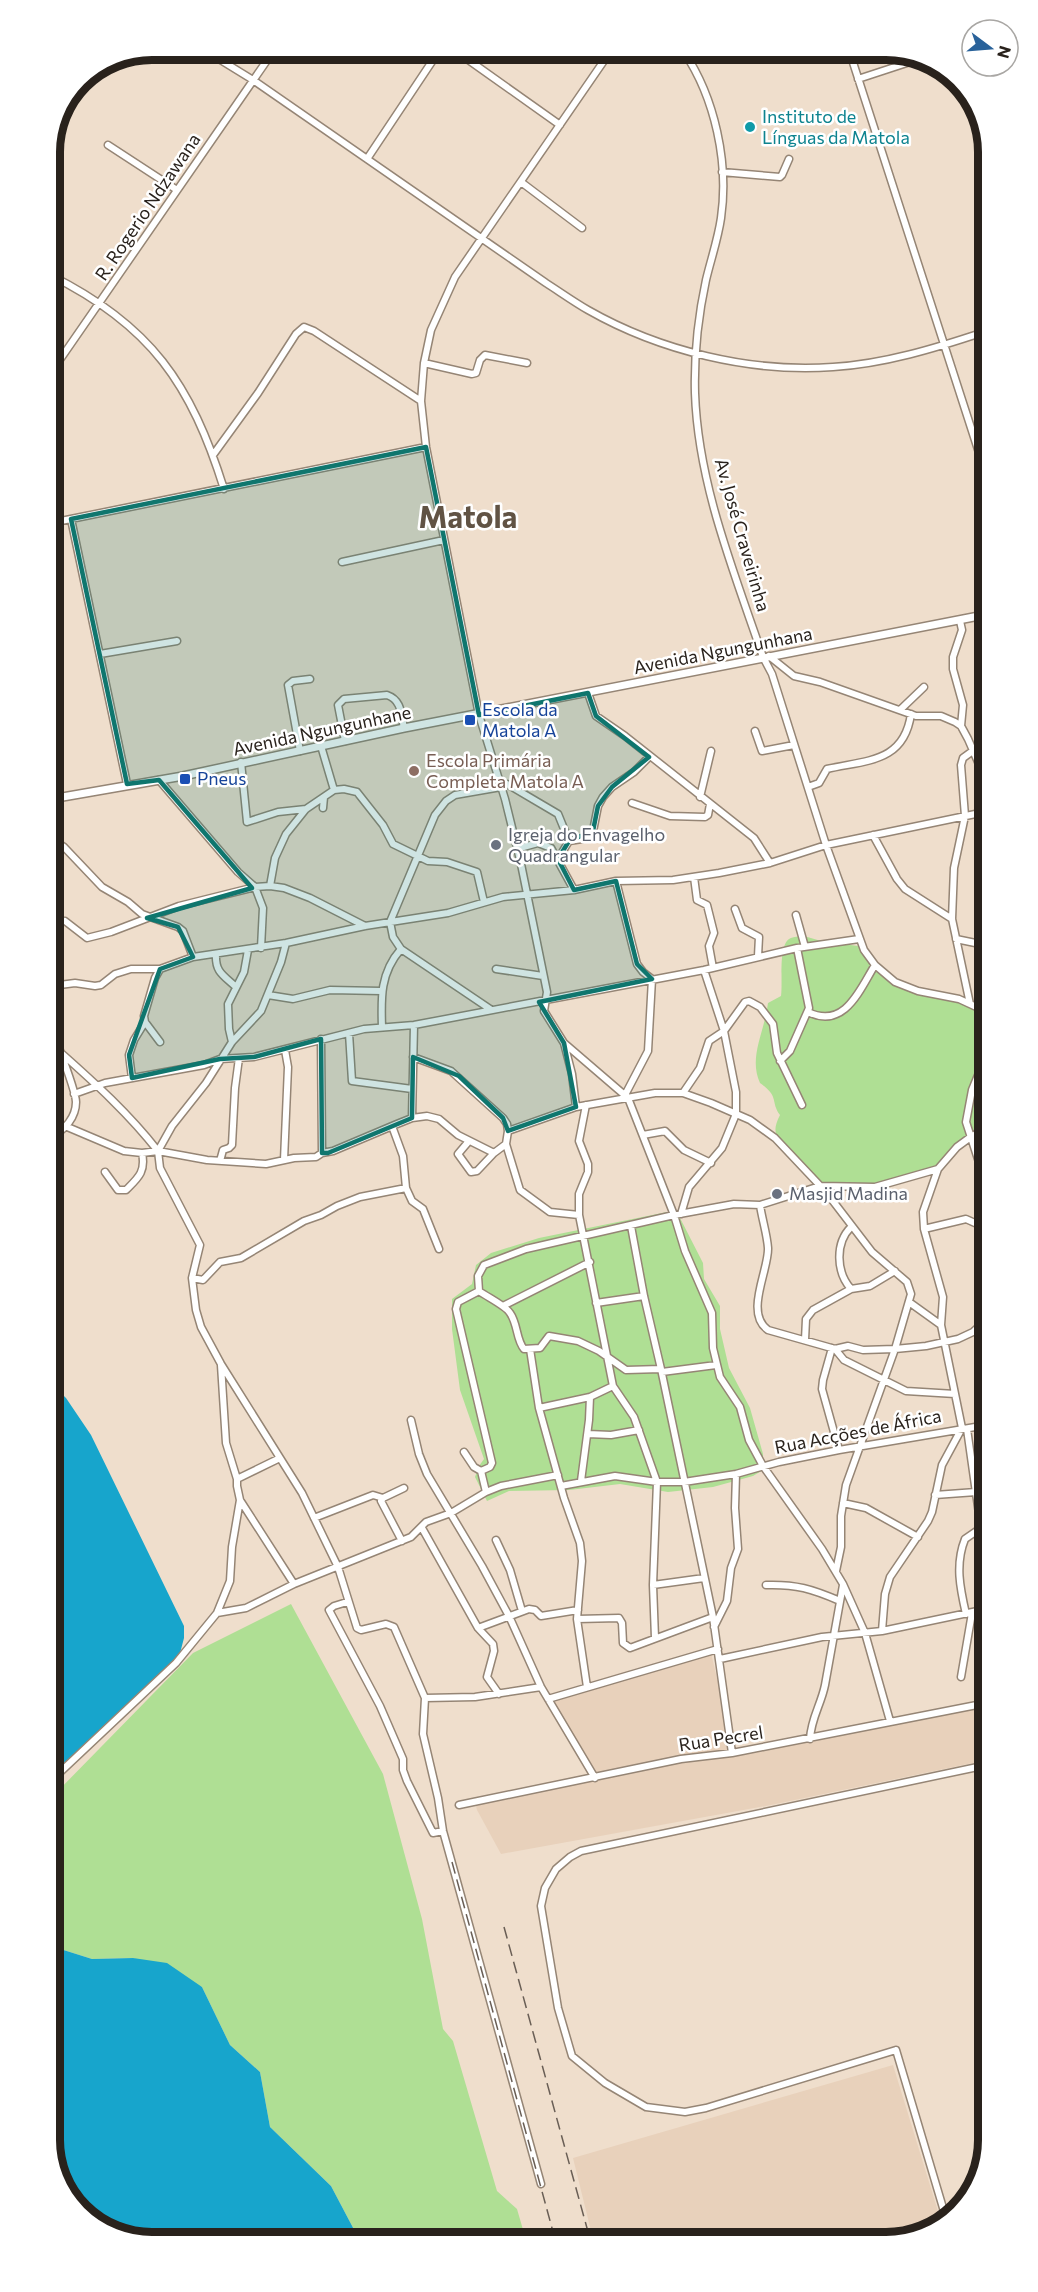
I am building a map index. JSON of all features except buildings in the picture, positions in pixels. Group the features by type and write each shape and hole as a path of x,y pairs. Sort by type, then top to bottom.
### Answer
{"street":[{"path":"220,60 589,310 639,334 695,353 756,364 833,367 859,364 945,345 978,334"},
{"name":"R. Rogerio Ndzawana","path":"60,360 267,60"},
{"path":"367,159 433,60"},
{"path":"468,60 560,125"},
{"path":"576,1107 572,1074 564,1043 544,1011 547,992 504,786 479,715 426,447 421,401 424,363 431,330 455,277 605,60"},
{"name":"Av. José Craveirinha","path":"688,60 702,87 714,123 724,189 721,218 702,302 695,353 695,394 707,478 724,541 772,674 825,845 864,950 875,965 895,982 910,989 948,996 978,1008"},
{"path":"852,60 978,447"},
{"path":"858,79 910,63"},
{"path":"108,145 177,190"},
{"path":"722,172 780,177 789,159"},
{"path":"521,182 582,228"},
{"path":"60,281 100,303 156,351 168,366 194,410 213,454 224,489"},
{"path":"213,454 258,393 296,334 304,327 314,331 421,401"},
{"path":"424,363 472,374 476,373 480,360 485,355 527,363"},
{"path":"60,521 426,447"},
{"path":"71,519 127,784"},
{"path":"342,562 444,540"},
{"name":"Avenida Ngungunhana","path":"468,717 978,616"},
{"path":"960,621 962,630 953,657 953,669 963,705 961,726 978,763"},
{"path":"100,654 177,641"},
{"path":"766,657 794,676 820,682 921,717 948,718 961,726"},
{"path":"300,751 288,684 293,681 310,679"},
{"path":"900,710 924,687"},
{"path":"588,693 596,716 625,736 754,838 770,862"},
{"path":"345,741 338,705 344,699 387,695 393,697 399,704 404,728"},
{"path":"808,787 819,783 827,769 878,760 888,754 902,740 910,724 911,714"},
{"name":"Avenida Ngungunhane","path":"60,797 183,776 404,728 468,717"},
{"path":"755,731 762,751 794,745"},
{"path":"321,746 334,790"},
{"path":"970,1004 952,919 954,868 965,816 961,765 963,758 978,746"},
{"path":"700,797 711,751"},
{"path":"558,859 568,841 587,837 593,831 598,806 612,786 634,772 649,757"},
{"path":"241,762 247,822 278,812 306,809"},
{"path":"159,780 238,873 255,887 263,908 261,948"},
{"path":"490,1009 400,949 393,937 390,922 435,815 446,801 465,791 504,786 558,814 568,841"},
{"path":"270,886 280,846 286,834 306,809 334,790 344,789 357,792 383,825 393,844 432,862 447,862 477,872 484,902"},
{"path":"323,808 324,796"},
{"path":"632,802 670,816 705,817 708,815 710,804"},
{"path":"60,985 75,983 95,986 130,969 160,969 194,957 261,948 365,926 448,913 503,897 574,890 616,881 673,880 694,877 770,862 825,845 978,813"},
{"path":"873,835 905,889 952,919"},
{"path":"516,849 538,843 551,848 574,890"},
{"path":"60,844 102,887 128,902 147,918 178,927 183,932 194,957"},
{"path":"694,877 697,900 707,905 714,933 709,946 713,968"},
{"path":"616,881 638,964 652,979 648,1051 627,1096"},
{"path":"65,921 87,938 111,932 179,906 255,887 270,886 284,888 310,898 365,926"},
{"path":"735,909 742,928 759,937 758,956"},
{"path":"796,915 805,947"},
{"path":"74,1094 97,1085 204,1065 220,1059 254,1057 349,1033 382,1027 414,1025 704,970 797,948 859,939"},
{"path":"956,939 978,944"},
{"path":"158,1151 172,1126 206,1083 232,1042 261,1011 286,943"},
{"path":"780,1061 790,1051 808,1012 809,1003 797,948"},
{"path":"382,1027 381,991 387,968 400,949"},
{"path":"232,1042 228,1004 244,972 248,950"},
{"path":"216,954 215,965 218,970 236,987"},
{"path":"808,1012 822,1017 849,1006 857,998 875,965"},
{"path":"160,969 155,978 144,1016 145,1022 160,1042"},
{"path":"496,969 543,976"},
{"path":"678,1215 689,1187 722,1148 736,1113 736,1092 724,1031 704,970"},
{"path":"268,995 293,999 330,990 381,991"},
{"path":"683,1093 700,1068 709,1041 724,1031 745,1002 754,1002 772,1024 775,1047 780,1061 802,1105"},
{"path":"132,1078 129,1055 134,1040 145,1022"},
{"path":"412,1118 414,1025"},
{"path":"349,1033 352,1081 412,1089"},
{"path":"321,1039 322,1153"},
{"path":"564,1043 627,1096 678,1215 685,1251 712,1313 712,1338 720,1377 740,1407 749,1440 763,1466 843,1584 865,1633 890,1721"},
{"path":"284,1160 288,1067 285,1050"},
{"path":"60,1052 97,1085 158,1151 160,1168 200,1245 192,1278 196,1310 201,1327 221,1364 302,1493 338,1567 347,1602 358,1629 386,1624 394,1627 425,1698 423,1734 443,1831 541,2184"},
{"path":"60,1052 76,1099 75,1112 60,1132"},
{"path":"220,1161 223,1150 232,1145 239,1058"},
{"path":"413,1058 442,1067 459,1076 473,1093 503,1118 508,1131 506,1144 520,1190 550,1212 579,1215"},
{"path":"978,1075 967,1113 967,1130 972,1136 978,1159"},
{"path":"508,1131 576,1107 627,1096 670,1092 683,1093 736,1113 762,1127 775,1138 820,1186 877,1258 907,1282 910,1287 909,1302 895,1349 846,1485 836,1571"},
{"path":"586,1105 579,1141 588,1164 588,1172 579,1194 579,1215 613,1386 634,1417 657,1482 653,1585 655,1638"},
{"path":"65,1126 119,1149 142,1153 158,1151 178,1156 266,1164 316,1157 322,1153 333,1152 412,1118 427,1116 439,1119 469,1141 494,1153"},
{"path":"392,1126 403,1156 406,1188 412,1201 423,1209 439,1249"},
{"path":"644,1135 664,1131 684,1150 711,1163"},
{"path":"978,1133 957,1147 938,1169 923,1212 924,1229 943,1297 941,1325 946,1340 955,1394 965,1428 978,1506"},
{"path":"469,1141 458,1154 471,1172 477,1171 506,1144"},
{"path":"105,1172 118,1190 126,1190 143,1168 142,1153"},
{"path":"479,1292 478,1276 484,1265 526,1249 734,1204 760,1205 820,1186 875,1187 938,1169"},
{"path":"192,1278 203,1280 220,1262 241,1258 304,1221 337,1206 360,1197 406,1188"},
{"path":"760,1205 768,1246 758,1295 761,1321 768,1330 834,1348 848,1346 863,1350 926,1346 958,1339 978,1327"},
{"path":"924,1229 966,1219 978,1225"},
{"path":"631,1226 713,1617 732,1754"},
{"path":"851,1227 842,1238 839,1256 844,1280 851,1289"},
{"path":"503,1306 590,1262"},
{"path":"805,1340 805,1324 809,1315 819,1306 851,1289 870,1286 895,1271"},
{"path":"479,1292 503,1306 513,1318 522,1348 542,1347 549,1336 564,1337 578,1341 629,1371 662,1371 716,1365"},
{"path":"479,1292 458,1302 456,1309 492,1463 490,1467 482,1471"},
{"path":"596,1303 644,1296"},
{"path":"909,1302 941,1325"},
{"path":"834,1348 844,1360 914,1393 955,1394"},
{"path":"834,1348 822,1389 839,1450"},
{"path":"530,1349 539,1407 580,1543 582,1561 577,1619 587,1687"},
{"path":"221,1364 226,1443 237,1479 240,1500 294,1584"},
{"path":"539,1407 590,1397 613,1386"},
{"path":"581,1482 588,1434 590,1397"},
{"path":"411,1420 419,1454 427,1474 509,1616 548,1700 595,1778"},
{"name":"Rua Acções de África","path":"561,1486 615,1476 657,1482 684,1482 736,1474 839,1450 978,1426"},
{"path":"882,1631 887,1584 932,1512 942,1466 965,1428"},
{"path":"588,1434 611,1435 639,1430"},
{"path":"464,1452 474,1467 482,1471"},
{"path":"237,1479 280,1458"},
{"path":"482,1471 486,1492"},
{"path":"714,1627 727,1601 731,1568 738,1549 735,1509 736,1474"},
{"path":"217,1613 246,1608 294,1584 411,1537 426,1522 451,1513 486,1492 501,1486 558,1475"},
{"path":"314,1518 373,1495 382,1498 404,1488"},
{"path":"936,1495 976,1492"},
{"path":"382,1498 382,1503 402,1540"},
{"path":"60,1772 176,1663 217,1613 230,1581 232,1547 240,1500"},
{"path":"843,1503 866,1508 918,1537"},
{"path":"422,1528 478,1628 494,1646 487,1677 499,1694"},
{"path":"961,1677 969,1613 959,1583 960,1559 965,1539 978,1530"},
{"path":"496,1540 510,1570 522,1611"},
{"path":"653,1585 704,1578"},
{"path":"810,1739 813,1716 823,1696 843,1584"},
{"path":"766,1585 796,1585 840,1601"},
{"path":"347,1602 329,1610 380,1706 403,1758 403,1770 424,1819 433,1833 443,1831"},
{"path":"478,1628 533,1609 541,1616 578,1610"},
{"path":"720,1659 834,1636 882,1631 978,1611"},
{"path":"577,1619 619,1618 622,1643 627,1647 636,1646 713,1617"},
{"path":"548,1700 718,1649"},
{"path":"425,1698 475,1697 541,1687"},
{"name":"Rua Pecrel","path":"459,1805 681,1760 732,1754 810,1739 978,1704"},
{"path":"944,2211 896,2050 706,2108 685,2112 646,2107 605,2083 572,2056 558,2008 541,1906 545,1888 556,1869 581,1851 978,1767"}],"highlighted area":[{"path":"426,447 479,715 588,693 596,716 649,757 612,787 598,806 593,831 569,841 558,859 574,890 616,881 637,964 652,979 539,1002 564,1043 576,1107 508,1131 503,1118 459,1076 413,1057 412,1118 328,1153 322,1153 321,1039 254,1057 220,1059 132,1078 129,1055 160,969 193,957 178,927 147,918 252,888 159,780 127,784 71,519"}],"shaded area":[{"path":"711,1653 735,1755 978,1709 978,1762 766,1806 501,1854 475,1802 596,1775 550,1700"},
{"path":"893,2065 939,2215 916,2227 886,2232 591,2232 573,2158"}],"green space":[{"path":"804,936 821,941 858,946 873,967 894,984 910,991 952,999 978,1011 978,1128 953,1153 937,1165 896,1180 842,1186 827,1184 809,1174 778,1138 775,1130 780,1115 770,1092 760,1083 756,1054 768,1003 781,996 783,949 789,939"},
{"path":"667,1212 680,1218 703,1263 704,1279 720,1306 720,1329 729,1368 750,1408 763,1454 763,1470 753,1476 713,1487 668,1492 620,1484 569,1490 509,1491 487,1501 475,1477 484,1459 460,1390 452,1329 452,1299 472,1284 476,1265 491,1253 539,1238"},
{"path":"291,1604 383,1774 422,1919 443,2029 453,2041 497,2191 517,2209 524,2232 355,2232 331,2186 270,2127 260,2072 230,2045 202,1987 133,1958 92,1959 60,1949 60,1789 193,1653"}],"water":[{"path":"60,1392 91,1435 184,1626 184,1638 179,1657 60,1767"},
{"path":"60,1949 92,1959 133,1958 167,1963 202,1987 230,2045 260,2072 270,2127 331,2186 355,2232 146,2232 117,2225 96,2213 75,2191 69,2181 61,2152"}],"railway":[{"path":"452,1862 553,2232"},
{"path":"504,1927 588,2232"}],"place":[{"name":"Instituto de Línguas da Matola","path":"750,127"},
{"name":"Escola da Matola A","path":"470,720"},
{"name":"Escola Primária Completa Matola A","path":"414,771"},
{"name":"Pneus","path":"185,779"},
{"name":"Igreja do Envagelho Quadrangular","path":"496,845"},
{"name":"Masjid Madina","path":"777,1194"}],"district":[{"name":"Matola","path":"468,518"}]}
